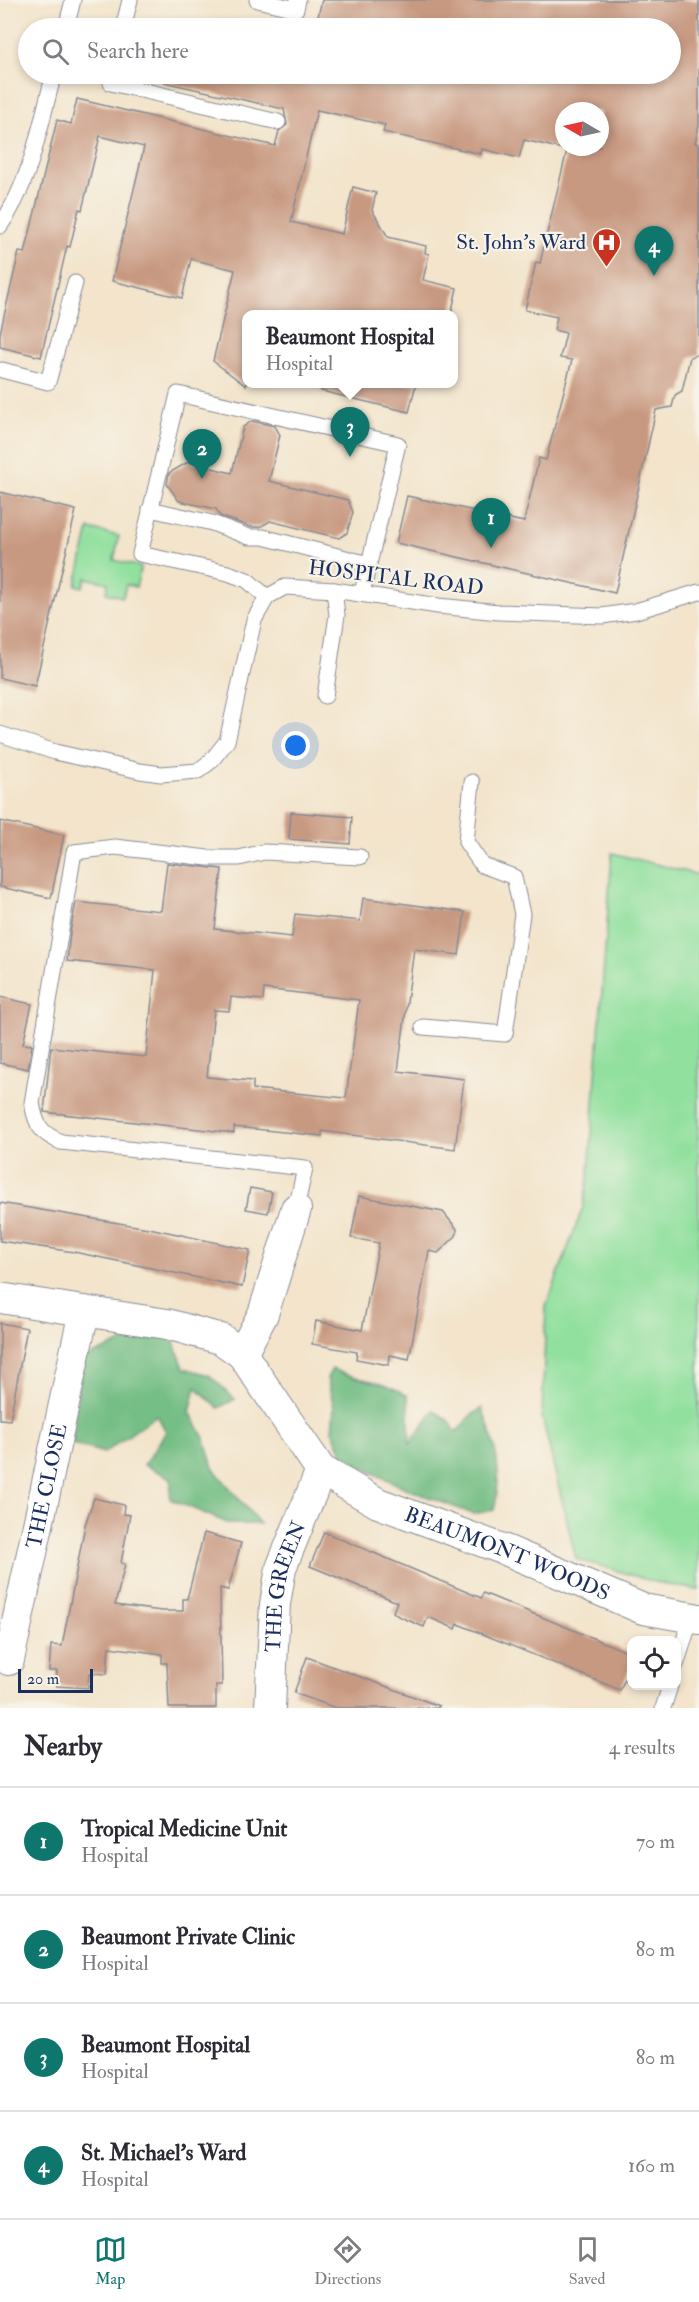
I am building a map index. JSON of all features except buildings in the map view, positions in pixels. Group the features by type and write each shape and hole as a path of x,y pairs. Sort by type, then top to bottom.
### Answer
{"street":[{"path":"242,1354 263,1314 296,1209"},
{"path":"0,1298 167,1324 221,1339 242,1354 321,1470"},
{"name":"THE CLOSE","path":"15,1660 84,1311"},
{"name":"BEAUMONT WOODS","path":"321,1470 378,1503 508,1551 643,1609 695,1618"},
{"name":"THE GREEN","path":"270,1708 275,1604 281,1568 321,1470"}],"lane":[{"path":"68,18 73,0"},
{"path":"126,18 130,0"},
{"path":"257,0 296,9 298,0"},
{"path":"0,226 14,206 24,179 51,84"},
{"path":"119,84 278,122"},
{"path":"1,369 48,382 75,283"},
{"path":"0,734 55,752 161,774 198,771 211,761 227,741 254,620 267,597 247,580 228,573 140,554 178,394 398,444 362,593"},
{"path":"150,509 212,523 249,537 263,537 369,564"},
{"name":"HOSPITAL ROAD","path":"267,597 285,587 362,593 438,606 499,612 602,616 636,611 699,592"},
{"path":"325,696 337,615 334,590"},
{"path":"423,1027 505,1034 522,914 514,877 482,865 466,842 472,782"},
{"path":"296,1209 305,1168 61,1142 44,1135 36,1124 32,1103 74,852 115,847 208,858 239,858 264,852 360,857"},
{"path":"681,1653 695,1618"},
{"path":"663,1708 669,1690"}],"green space":[{"path":"89,529 119,536 114,560 141,567 136,587 126,585 123,597 106,593 108,583 86,578 83,587 76,585"},
{"path":"612,853 699,875 699,1590 659,1583 576,1559 542,1417 546,1307 583,1207 589,1173"},
{"path":"172,1337 184,1368 209,1375 235,1399 218,1408 196,1387 190,1412 205,1440 213,1468 260,1524 230,1524 170,1499 171,1478 144,1465 166,1432 157,1415 104,1453 72,1444 81,1360 124,1341"},
{"path":"332,1369 389,1386 408,1396 410,1444 434,1410 450,1422 456,1433 469,1417 482,1408 497,1458 498,1483 494,1510 473,1514 410,1490 369,1471 343,1455 332,1430 334,1407 327,1378"}],"place":[{"name":"St. John's Ward","path":"607,268"},
{"name":"St. Michael's Ward","path":"654,276"},
{"name":"Beaumont Hospital","path":"350,457"},
{"name":"Beaumont Private Clinic","path":"202,479"},
{"name":"Tropical Medicine Unit","path":"491,548"}]}
